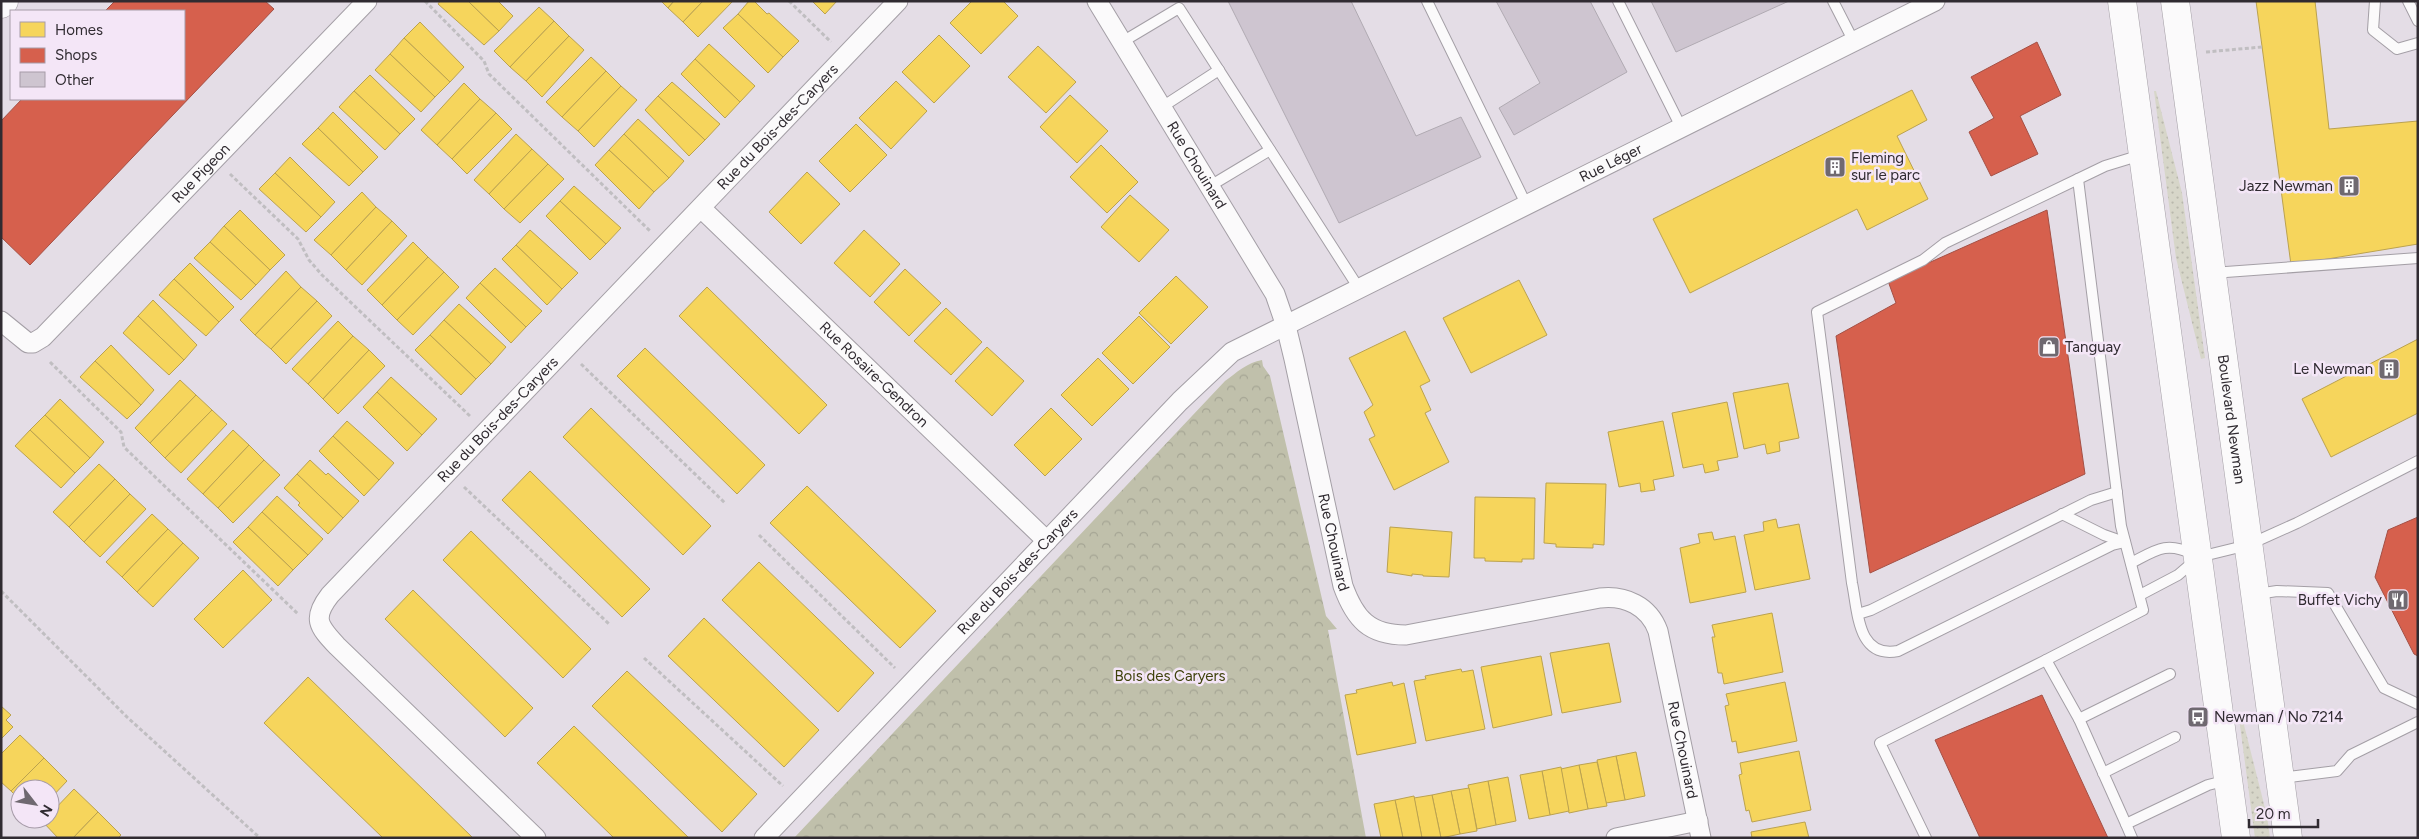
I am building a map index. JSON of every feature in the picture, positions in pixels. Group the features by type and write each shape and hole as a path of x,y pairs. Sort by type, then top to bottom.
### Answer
{"main road":[{"path":"1,4 4,1"},
{"name":"Boulevard Newman","path":"2175,1 2288,838"},
{"path":"2117,6 2144,154 2236,838"}],"street":[{"name":"Rue Pigeon","path":"1,321 24,341 33,343 49,331 367,1"},
{"name":"Rue du Bois-des-Caryers","path":"536,838 337,646 323,630 319,612 330,594 898,1"},
{"name":"Rue Chouinard","path":"1097,1 1272,287 1286,326 1343,586 1358,616 1378,631 1406,636 1600,598 1621,598 1639,606 1652,618 1658,631 1699,829 1616,838"},
{"name":"Rue Léger","path":"1286,326 1935,1"},
{"name":"Rue Rosaire-Gendron","path":"701,208 1048,541"},
{"name":"Rue du Bois-des-Caryers","path":"764,838 1180,401 1241,346 1286,326"}],"lane":[{"path":"1427,1 1527,206"},
{"path":"1618,1 1682,129"},
{"path":"1833,1 1854,42"},
{"path":"2375,1 2373,30 2397,49 2418,42"},
{"path":"2408,1 2418,21"},
{"path":"1122,42 1179,8 1360,290"},
{"path":"1162,107 1219,70"},
{"path":"1210,186 1270,150"},
{"path":"2125,542 2112,545 1898,651 1882,652 1870,645 1861,627 1852,583 1817,312 1923,260 1945,243 2105,166 2144,154"},
{"path":"1926,838 1880,744 2143,610 2125,542 2117,492 2078,179"},
{"path":"2212,273 2418,258"},
{"path":"2140,595 2178,575 2199,557 2248,545 2297,523 2418,460"},
{"path":"1858,614 1871,610 2062,514 2101,496 2117,492"},
{"path":"2062,514 2104,535 2125,542"},
{"path":"2131,562 2164,547 2175,546 2199,557"},
{"path":"2254,594 2277,591 2328,593 2384,688 2418,704"},
{"path":"2046,660 2078,719 2132,838"},
{"path":"2078,719 2170,674"},
{"path":"2280,778 2337,771 2351,755 2418,722"},
{"path":"2103,773 2175,737"},
{"path":"2126,824 2208,785 2229,780"}],"path":[{"path":"425,1 479,55 490,74 650,231"},
{"path":"789,1 831,42"},
{"path":"2203,53 2262,47"},
{"path":"230,174 298,239 310,260 322,275 472,418"},
{"path":"50,362 121,432 124,447 299,615"},
{"path":"581,364 726,504"},
{"path":"464,487 609,624"},
{"path":"759,535 895,668"},
{"path":"1,591 127,717 260,838"},
{"path":"644,658 782,786"}],"shaded area":[{"path":"2154,91 2156,91 2182,193 2205,358 2201,359 2176,258"},
{"path":"2242,717 2267,816 2270,838 2255,838 2239,718"}],"green space":[{"name":"Bois des Caryers","path":"1262,360 1263,366 1270,376 1326,616 1337,629 1328,630 1366,838 794,838 1225,381 1247,365"}],"building: Homes":[{"path":"440,1 468,1 499,31 484,45 438,4"},
{"path":"468,1 498,1 513,16 499,31"},
{"path":"661,1 674,1 668,8"},
{"path":"674,1 703,1 683,22 668,8"},
{"path":"703,1 733,1 698,37 683,22"},
{"path":"749,1 754,1 767,14 769,13 799,41 783,57 738,14"},
{"path":"812,1 837,1 825,14"},
{"path":"972,1 1003,1 1018,16 981,54 950,23"},
{"name":"Jazz Newman","path":"2256,1 2315,1 2329,129 2418,121 2418,244 2291,265"},
{"path":"539,7 554,21 510,67 494,51"},
{"path":"738,14 783,57 768,73 723,28"},
{"path":"554,21 569,36 526,81 510,67"},
{"path":"420,22 464,67 450,82 404,38"},
{"path":"939,35 970,66 934,103 902,72"},
{"path":"569,36 584,50 542,97 526,81"},
{"path":"404,38 450,82 435,97 390,54"},
{"path":"709,44 755,86 740,102 695,59"},
{"path":"1038,46 1076,82 1046,113 1008,77"},
{"path":"390,54 435,97 421,112 375,70"},
{"path":"591,57 606,71 562,117 546,102"},
{"path":"695,59 740,102 725,118 681,74"},
{"path":"606,71 621,86 578,131 562,117"},
{"path":"370,75 415,119 400,134 354,91"},
{"path":"896,81 927,111 891,149 859,118"},
{"path":"672,82 720,124 705,140 658,96"},
{"path":"464,83 480,99 437,145 421,130"},
{"path":"621,86 637,100 594,147 578,131"},
{"name":"Fleming sur le parc","path":"1912,90 1927,120 1897,136 1928,199 1867,230 1857,209 1690,293 1653,219"},
{"path":"354,91 400,134 385,150 339,107"},
{"path":"1070,95 1108,131 1077,163 1040,127"},
{"path":"658,96 705,140 689,156 645,110"},
{"path":"480,99 496,113 452,159 437,145"},
{"path":"333,112 378,157 363,172 318,128"},
{"path":"496,113 512,129 467,174 452,159"},
{"path":"638,119 684,161 669,178 624,134"},
{"path":"856,124 887,155 850,192 819,161"},
{"path":"318,128 363,172 349,186 302,144"},
{"path":"516,134 532,149 489,194 474,180"},
{"path":"624,134 669,178 654,192 609,150"},
{"path":"1101,145 1138,182 1107,213 1070,177"},
{"path":"532,149 548,164 504,209 489,194"},
{"path":"609,150 654,192 639,209 595,165"},
{"path":"290,157 335,202 321,217 275,173"},
{"path":"548,164 564,179 520,223 504,209"},
{"path":"807,172 840,204 801,244 769,212"},
{"path":"275,173 321,217 306,232 259,189"},
{"path":"574,186 621,228 606,244 560,201"},
{"path":"362,192 376,207 331,255 314,240"},
{"path":"1130,195 1169,230 1139,262 1101,227"},
{"path":"560,201 606,244 590,260 546,216"},
{"path":"376,207 392,221 346,270 331,255"},
{"path":"240,210 285,255 270,270 224,226"},
{"path":"392,221 407,236 362,285 346,270"},
{"path":"224,226 270,270 256,285 210,242"},
{"path":"530,230 578,273 562,289 516,245"},
{"path":"864,230 900,264 870,297 834,263"},
{"path":"210,242 256,285 241,300 194,258"},
{"path":"413,242 428,257 382,305 367,290"},
{"path":"516,245 562,289 547,305 502,259"},
{"path":"428,257 444,272 397,320 382,305"},
{"path":"190,263 234,307 219,322 174,279"},
{"path":"495,268 542,311 526,327 480,283"},
{"path":"905,269 941,303 909,336 874,302"},
{"path":"286,271 301,287 255,335 240,320"},
{"path":"444,272 459,287 413,335 397,320"},
{"path":"1176,276 1208,307 1171,344 1139,313"},
{"path":"174,279 219,322 206,336 159,295"},
{"path":"1519,280 1547,335 1471,373 1443,318"},
{"path":"480,283 526,327 511,343 466,298"},
{"path":"301,287 317,301 271,349 255,335"},
{"path":"707,287 827,405 799,434 679,316"},
{"path":"153,300 197,345 184,360 138,316"},
{"path":"317,301 332,316 286,364 271,349"},
{"path":"459,304 506,347 491,364 444,320"},
{"path":"946,308 982,342 951,375 914,341"},
{"path":"138,316 184,360 169,375 123,333"},
{"path":"1139,316 1170,347 1133,384 1102,353"},
{"path":"444,320 491,364 476,379 430,335"},
{"path":"338,321 353,336 308,384 292,369"},
{"path":"1405,331 1430,381 1420,386 1431,410 1425,413 1449,462 1394,490 1369,439 1375,436 1364,412 1373,405 1349,358"},
{"path":"430,335 476,379 461,395 415,350"},
{"path":"353,336 369,350 323,399 308,384"},
{"name":"Le Newman","path":"2418,339 2418,413 2331,457 2302,399"},
{"path":"111,345 154,390 141,405 95,361"},
{"path":"987,347 1024,381 992,416 955,381"},
{"path":"645,348 765,465 737,494 617,376"},
{"path":"369,350 385,366 338,414 323,399"},
{"path":"1098,358 1129,389 1092,426 1061,395"},
{"path":"95,361 141,405 127,419 80,377"},
{"path":"391,377 437,419 422,435 377,392"},
{"path":"180,380 196,395 150,443 135,428"},
{"path":"1788,383 1799,438 1779,442 1780,451 1767,454 1765,444 1744,449 1733,393"},
{"path":"377,392 422,435 407,451 363,407"},
{"path":"196,395 212,410 165,458 150,443"},
{"path":"60,399 104,442 90,458 45,415"},
{"path":"1727,402 1738,457 1717,461 1719,470 1705,473 1703,464 1683,468 1672,413"},
{"path":"591,408 711,526 683,555 563,437"},
{"path":"1051,408 1082,439 1045,476 1014,445"},
{"path":"212,410 227,424 181,473 165,458"},
{"path":"45,415 90,458 75,473 30,430"},
{"path":"347,421 394,463 379,480 333,436"},
{"path":"1663,421 1674,476 1653,480 1655,490 1641,492 1640,483 1619,487 1608,432"},
{"path":"30,430 75,473 61,488 15,446"},
{"path":"233,430 249,445 203,494 187,479"},
{"path":"333,436 379,480 364,496 319,451"},
{"path":"249,445 264,460 218,508 203,494"},
{"path":"264,460 280,475 233,523 218,508"},
{"path":"310,460 326,475 328,473 359,501 343,518 297,474"},
{"path":"99,464 115,479 69,527 53,512"},
{"path":"530,471 650,589 622,617 502,500"},
{"path":"297,474 343,518 328,534 298,505 300,503 284,488"},
{"path":"115,479 130,494 84,542 69,527"},
{"path":"1546,483 1606,484 1604,545 1593,544 1593,548 1556,547 1556,544 1544,543"},
{"path":"807,486 936,611 900,648 770,523"},
{"path":"130,494 146,509 100,557 84,542"},
{"path":"277,496 323,539 308,555 262,512"},
{"path":"1475,497 1535,498 1534,559 1522,559 1522,562 1485,561 1485,558 1474,558"},
{"path":"262,512 308,555 293,570 248,527"},
{"path":"152,514 168,529 122,577 106,562"},
{"path":"1776,519 1778,528 1799,524 1810,579 1755,590 1744,535 1764,531 1763,522"},
{"path":"248,527 293,570 278,586 233,542"},
{"path":"1390,527 1452,532 1449,577 1412,574 1412,576 1387,572"},
{"path":"168,529 183,543 137,592 122,577"},
{"path":"471,531 591,649 563,678 443,560"},
{"path":"1712,532 1714,540 1735,536 1746,592 1690,603 1680,548 1700,543 1698,534"},
{"path":"183,543 199,558 153,607 137,592"},
{"path":"759,562 874,673 838,712 722,600"},
{"path":"243,570 272,600 223,648 194,619"},
{"path":"413,590 533,708 505,737 385,619"},
{"path":"1772,613 1783,672 1724,684 1722,673 1718,673 1712,625"},
{"path":"704,618 819,730 784,767 668,656"},
{"path":"1609,643 1621,702 1562,713 1550,653"},
{"path":"1541,656 1552,715 1493,728 1481,667"},
{"path":"1461,669 1462,672 1473,670 1485,729 1426,741 1414,681 1426,679 1425,676"},
{"path":"627,671 757,794 722,832 592,706"},
{"path":"308,677 473,838 383,838 264,723"},
{"path":"1392,682 1393,686 1404,683 1416,743 1357,755 1345,695 1357,693 1356,690"},
{"path":"1785,682 1797,741 1738,753 1736,741 1732,742 1725,706 1729,705 1726,694"},
{"path":"1,706 11,715 6,720 13,727 1,739"},
{"path":"574,726 689,838 614,838 537,763"},
{"path":"20,735 44,758 23,779 10,779 10,790 1,782 1,754"},
{"path":"1799,751 1811,810 1752,822 1749,810 1746,811 1739,775 1742,774 1740,763"},
{"path":"1636,752 1645,796 1625,800 1616,756"},
{"path":"1616,756 1625,800 1606,803 1597,760"},
{"path":"44,758 67,781 60,788 60,779 23,779"},
{"path":"1597,762 1607,806 1588,809 1579,765"},
{"path":"1579,765 1588,809 1569,813 1561,769"},
{"path":"1561,767 1569,811 1550,815 1542,771"},
{"path":"1542,771 1550,815 1529,819 1520,775"},
{"path":"1508,777 1516,821 1496,825 1488,781"},
{"path":"1488,781 1496,825 1477,829 1468,785"},
{"path":"1469,788 1477,831 1460,834 1451,791"},
{"path":"74,789 98,812 73,838 58,838 50,829 60,829 60,804"},
{"path":"1451,791 1460,834 1441,838 1432,795"},
{"path":"1432,795 1441,838 1422,838 1414,798"},
{"path":"1414,796 1422,838 1403,838 1395,800"},
{"path":"1395,800 1403,838 1381,838 1374,804"},
{"path":"98,812 121,835 118,838 73,838"},
{"path":"1805,822 1809,838 1752,838 1751,832"}],"building: Shops":[{"path":"115,1 265,1 274,9 30,265 1,237 1,121 21,100 185,100 185,10 106,10"},
{"path":"2037,42 2061,95 2020,116 2038,154 1991,176 1969,132 1994,118 1971,77"},
{"path":"2047,210 2085,474 1870,573 1836,336 1896,303 1888,281"},
{"path":"2418,517 2418,656 2414,654 2375,577 2388,530"},
{"path":"2042,695 2108,838 1980,838 1935,740"}],"building: Other":[{"path":"1228,1 1351,1 1416,136 1461,117 1481,157 1339,223"},
{"path":"1496,1 1590,1 1627,72 1514,135 1499,108 1540,83"},
{"path":"1651,1 1789,1 1676,52"}],"place":[{"name":"Fleming sur le parc","path":"1835,167"},
{"name":"Jazz Newman","path":"2349,186"},
{"name":"Tanguay","path":"2049,347"},
{"name":"Le Newman","path":"2389,369"},
{"name":"Buffet Vichy","path":"2398,600"},
{"name":"Newman / No 7214","path":"2198,717"}]}
